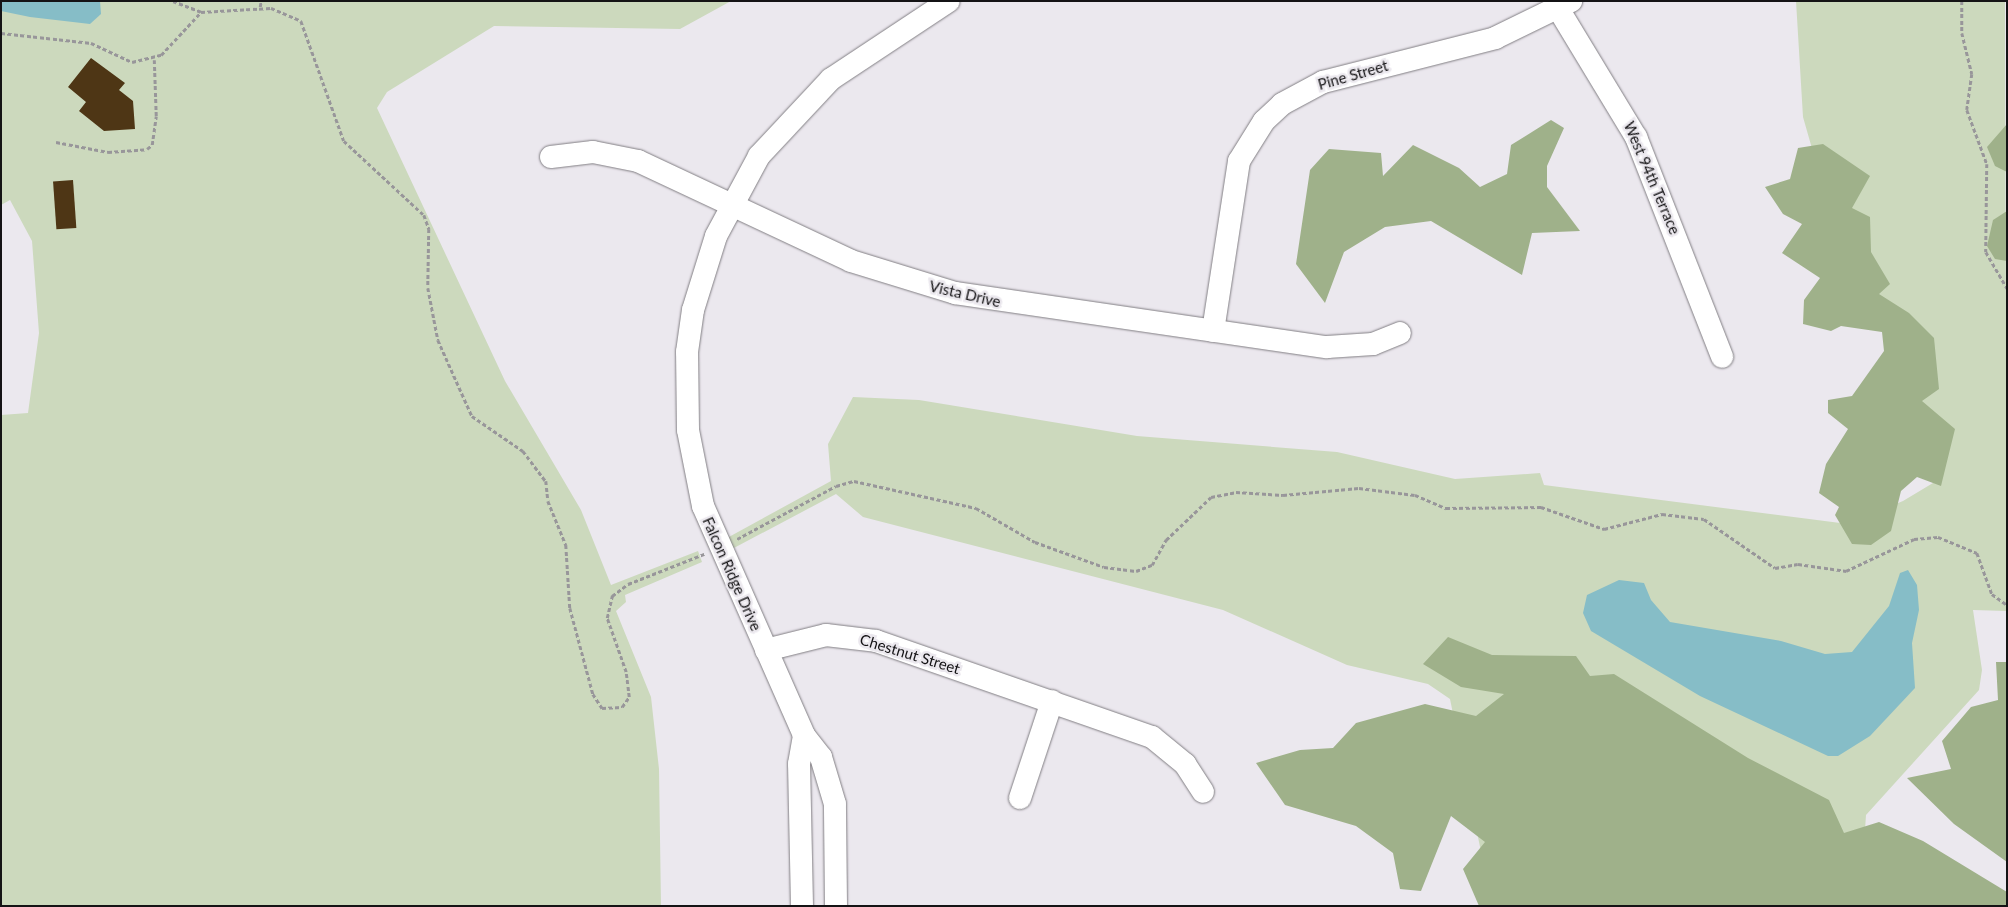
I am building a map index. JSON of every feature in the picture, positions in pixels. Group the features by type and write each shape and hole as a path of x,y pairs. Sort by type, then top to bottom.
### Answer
{"street":[{"name":"Falcon Ridge Drive","path":"836,906 835,804 821,757 804,735 719,548 694,472 686,388 694,310 704,269 731,204 759,156 805,102 865,53 949,1"},
{"name":"Pine Street","path":"1213,331 1239,161 1264,120 1282,104 1324,82 1495,38 1565,6"},
{"name":"West 94th Terrace","path":"1565,6 1636,137 1722,357"},
{"name":"Vista Drive","path":"552,157 593,152 615,155 674,176 851,261 955,293 1213,331 1349,347 1400,333"},
{"name":"Chestnut Street","path":"766,650 800,639 851,636 1052,701 1152,737 1185,764 1203,792"},
{"path":"1020,798 1052,701"},
{"path":"802,906 799,764 804,735"}],"path":[{"path":"173,1 201,12 260,7 290,14 301,21 344,141 424,215 429,228 428,288 443,354 472,416 522,451 546,482 548,501 566,545 570,608 593,694 602,708 622,707 629,697 626,672 607,618 612,596 628,584 719,548 836,486 854,481 976,508 1035,542 1104,567 1136,571 1152,565 1166,540 1211,497 1236,492 1283,495 1359,488 1415,495 1446,508 1541,507 1604,529 1662,514 1704,519 1775,568 1798,564 1846,570 1914,539 1938,537 1977,553 1992,594 2007,605"},
{"path":"260,7 261,1"},
{"path":"1962,1 1962,33 1972,74 1967,110 1987,164 1986,252 2007,288"},
{"path":"1,33 91,43 132,62 154,60 201,12"},
{"path":"56,142 108,152 147,149 152,144 156,116 154,60"}],"green space":[{"path":"1,1 731,1 680,29 494,26 387,92 377,108 505,381 581,510 611,585 698,551 702,562 625,595 626,602 616,611 651,697 659,769 661,906 1,906 1,415 28,413 39,333 32,241 10,200 1,205"},
{"path":"1796,1 2005,1 2007,611 1973,610 1982,670 1979,690 1866,815 1860,906 1492,906 1450,699 1428,684 1347,665 1223,610 863,517 836,494 732,549 727,538 831,481 828,444 853,397 919,400 1137,436 1337,452 1455,479 1540,473 1544,485 1848,524 1903,501 1938,480 1891,321 1819,173 1803,117"},
{"path":"1551,120 1564,128 1547,166 1547,187 1580,231 1532,233 1522,275 1431,221 1385,227 1344,252 1325,303 1296,264 1310,170 1329,149 1381,153 1383,176 1413,145 1459,168 1480,187 1507,174 1511,145"},
{"path":"2007,124 2007,172 1995,166 1987,147"},
{"path":"1823,144 1870,176 1852,208 1870,217 1871,252 1890,284 1879,294 1909,313 1934,338 1939,389 1922,401 1955,429 1941,486 1917,477 1901,491 1891,531 1871,545 1852,544 1835,515 1839,507 1819,493 1826,464 1848,429 1828,413 1828,400 1852,396 1884,351 1882,332 1841,326 1831,331 1803,324 1804,300 1820,278 1782,253 1802,224 1783,214 1765,187 1790,179 1798,148"},
{"path":"2007,211 2007,261 1995,259 1987,246 1993,220"},
{"path":"1448,637 1492,655 1576,656 1590,676 1614,674 1748,758 1829,800 1844,833 1879,822 1923,841 2007,892 2007,906 1479,906 1463,869 1485,842 1451,816 1421,891 1400,889 1393,853 1356,826 1285,805 1256,763 1300,750 1333,748 1356,723 1425,704 1476,716 1504,694 1461,687 1423,664"},
{"path":"1996,662 2007,662 2007,862 1954,824 1907,778 1951,769 1942,741 1971,707 1998,700"}],"water":[{"path":"1,1 100,1 101,14 90,24 30,17 1,11"},
{"path":"1908,570 1917,585 1919,610 1912,643 1915,688 1870,736 1838,756 1828,756 1700,696 1591,631 1583,613 1587,595 1619,580 1644,583 1651,600 1670,622 1781,641 1825,654 1852,652 1889,606 1900,573"}],"building":[{"path":"91,58 125,83 119,90 133,101 135,129 104,131 79,111 86,102 68,87"},
{"path":"73,180 76,228 56,229 53,181"}]}
